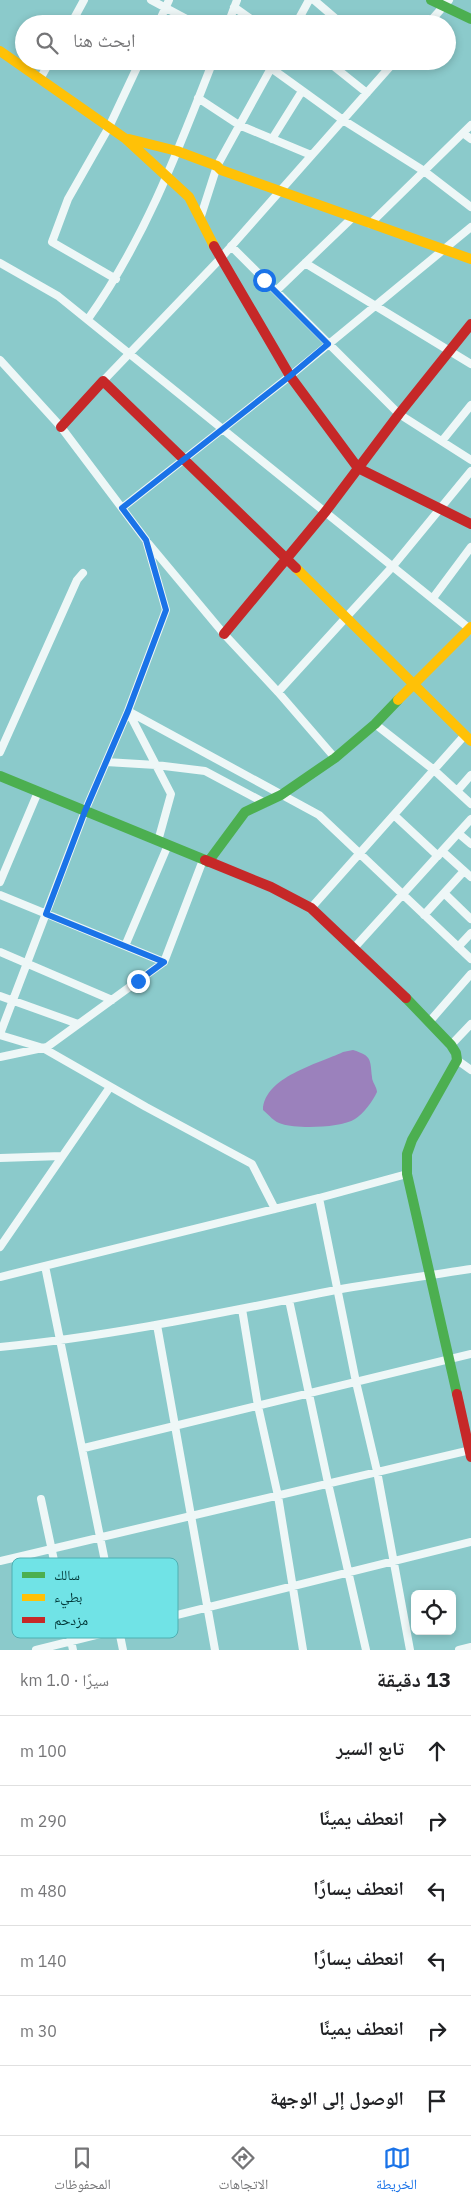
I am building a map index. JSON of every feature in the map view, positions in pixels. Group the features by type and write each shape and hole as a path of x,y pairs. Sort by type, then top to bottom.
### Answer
{"main road":[{"path":"431,0 447,3 471,19"},
{"path":"0,51 15,62"},
{"path":"27,70 126,138 189,198 220,259 290,376 358,468 471,524"},
{"path":"126,138 177,151 217,166 220,170 471,259"},
{"path":"224,634 326,511 399,414 471,324"},
{"path":"61,428 103,381 185,459 468,738"},
{"path":"206,861 245,812 281,795 335,758 375,724 470,628"},
{"path":"0,776 271,887 311,908 430,1021 451,1045 456,1053 457,1060 412,1140 408,1154 407,1174 471,1453"}],"street":[{"path":"76,15 84,0"},
{"path":"151,0 179,15"},
{"path":"162,15 169,0"},
{"path":"301,15 309,0"},
{"path":"314,0 332,15"},
{"path":"436,15 447,3"},
{"path":"236,4 248,15"},
{"path":"40,79 45,70"},
{"path":"116,279 52,242 68,199 109,126 136,70"},
{"path":"88,319 116,279 133,248 167,177 209,70"},
{"path":"200,219 217,166 270,70"},
{"path":"279,70 302,90 343,120 424,171 471,207"},
{"path":"339,70 367,93"},
{"path":"103,381 128,352 220,259 385,70"},
{"path":"272,139 302,90"},
{"path":"198,98 239,126 311,155"},
{"path":"370,224 471,125"},
{"path":"463,133 471,139"},
{"path":"276,291 352,218"},
{"path":"122,508 290,376 471,226"},
{"path":"231,246 399,414 471,460"},
{"path":"0,263 58,296 88,319 470,628"},
{"path":"305,263 471,364"},
{"path":"0,360 61,428 146,540 224,634 278,692 335,758"},
{"path":"442,441 471,405"},
{"path":"278,692 393,566 439,508 471,472"},
{"path":"146,540 166,610 128,711 85,811 0,1034 43,1048 110,1087 252,1164 275,1209"},
{"path":"433,598 471,547"},
{"path":"0,752 77,580 83,573"},
{"path":"125,946 163,843 171,794 128,711"},
{"path":"128,711 319,815 471,960"},
{"path":"375,724 434,770 471,804"},
{"path":"311,908 434,770 468,738"},
{"path":"106,762 156,765 205,771 265,803"},
{"path":"457,791 471,775"},
{"path":"0,882 38,792"},
{"path":"394,815 471,877"},
{"path":"354,948 471,819"},
{"path":"458,833 471,844"},
{"path":"0,1058 43,1048 164,962 206,861"},
{"path":"424,916 464,871"},
{"path":"444,894 471,919"},
{"path":"0,895 164,962"},
{"path":"458,947 471,934"},
{"path":"0,952 112,1000"},
{"path":"430,1021 471,974"},
{"path":"0,996 78,1024"},
{"path":"451,1045 471,1024"},
{"path":"457,1060 471,1070"},
{"path":"0,1246 110,1087"},
{"path":"0,1158 62,1156"},
{"path":"0,1277 319,1198 407,1174"},
{"path":"319,1198 356,1382 377,1471 392,1561 410,1650"},
{"path":"45,1266 84,1448 104,1558"},
{"path":"0,1347 61,1341 339,1290 471,1269"},
{"path":"290,1300 328,1483 366,1650"},
{"path":"242,1309 258,1406 278,1496 291,1587 303,1650"},
{"path":"156,1325 215,1650"},
{"path":"84,1448 471,1354"},
{"path":"0,1560 278,1496 377,1471 471,1453"},
{"path":"41,1499 54,1558"},
{"path":"178,1615 349,1574 392,1561 471,1542"},
{"path":"36,1650 73,1646 95,1638"},
{"path":"459,1650 471,1647"}],"shaded area":[{"path":"353,1050 364,1054 369,1059 372,1079 377,1092 368,1107 355,1119 330,1126 298,1127 279,1123 263,1110 266,1099 272,1089 282,1080 307,1067 343,1052"}],"traffic: fast":[{"path":"431,0 471,19"},
{"path":"208,862 245,812 281,795 335,758 375,724 398,700"},
{"path":"0,776 205,860"},
{"path":"406,998 451,1045 456,1053 457,1060 412,1140 407,1154 407,1174 457,1394"}],"traffic: slow":[{"path":"0,51 15,61"},
{"path":"27,70 126,139 189,197 214,246"},
{"path":"129,139 177,151 217,166 221,170 471,259"},
{"path":"296,568 471,741"},
{"path":"398,700 471,627"}],"traffic: jam":[{"path":"214,246 290,376 358,468 471,524"},
{"path":"224,634 326,511 399,414 471,324"},
{"path":"61,427 103,381 296,568"},
{"path":"205,860 271,887 311,908 406,998"},
{"path":"457,1394 471,1457"}],"route":[{"path":"138,981 164,962 46,914 85,811 128,711 166,610 146,540 122,508 328,344 264,280"}]}
